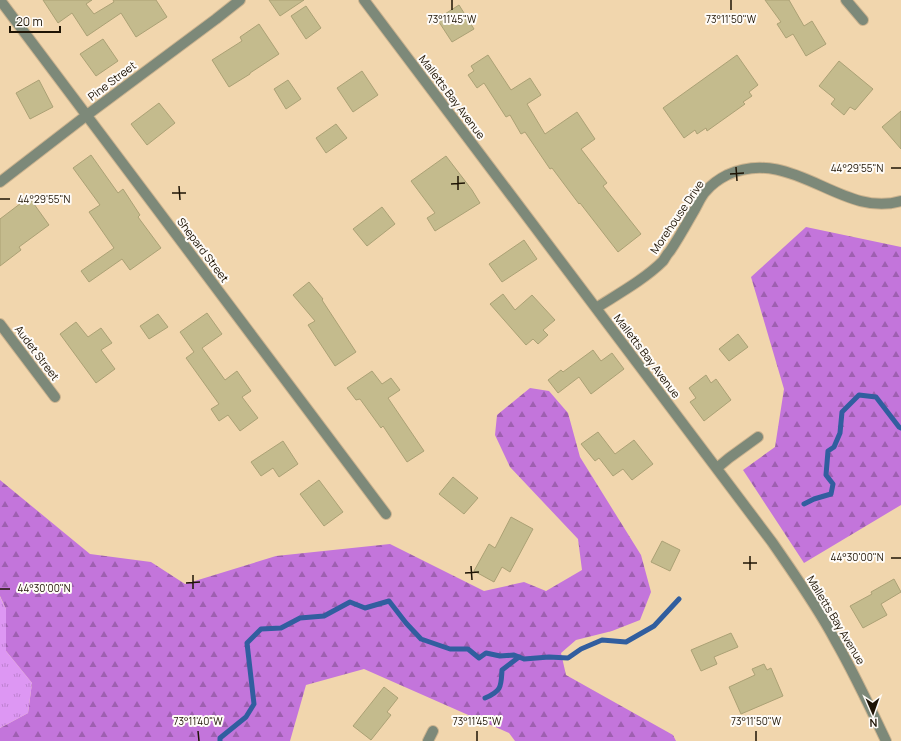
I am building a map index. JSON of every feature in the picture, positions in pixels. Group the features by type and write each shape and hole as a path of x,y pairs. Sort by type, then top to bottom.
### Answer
{"street":[{"name":"Shepard Street","path":"0,0 386,514"},
{"name":"Pine Street","path":"0,182 240,0"},
{"name":"Malletts Bay Avenue","path":"364,0 772,542 807,593 839,646 886,741"},
{"path":"846,0 863,20"},
{"name":"Morehouse Drive","path":"596,308 648,274 663,260 676,242 704,193 714,182 726,175 751,168 767,168 800,176 861,201 876,204 901,201"},
{"name":"Audet Street","path":"0,324 55,397"},
{"path":"717,468 758,437"},
{"path":"428,741 433,731"}],"green space":[{"path":"806,227 901,247 901,505 804,563 743,470 775,447 784,389 751,277"},
{"path":"530,388 549,391 568,413 580,457 641,555 651,592 640,620 612,631 576,640 561,653 566,675 673,735 676,741 515,741 509,733 364,669 306,685 290,741 0,741 0,728 28,713 32,683 6,651 6,609 0,596 0,480 90,554 151,562 185,584 276,556 390,544 484,591 524,582 546,591 582,570 578,539 510,467 495,435 497,415"},
{"path":"0,597 6,609 6,651 32,683 28,713 0,728"}],"building":[{"path":"43,0 92,0 86,4 94,14 114,2 113,0 156,0 167,17 136,37 121,13 87,36 72,13 58,23"},
{"path":"269,0 304,0 280,16"},
{"path":"765,0 789,0 804,26 812,21 826,44 806,56 793,34 786,38 777,24 781,22"},
{"path":"459,5 474,29 452,42 437,19"},
{"path":"306,6 321,28 306,39 291,16"},
{"path":"259,24 279,54 229,87 212,60 242,41 240,37"},
{"path":"103,39 118,61 96,76 80,54"},
{"path":"488,55 511,90 530,78 541,95 527,104 545,134 577,112 595,139 581,149 607,183 603,186 641,234 618,252 552,168 550,169 525,132 521,134 510,115 506,117 484,83 477,88 468,75 474,71 471,66"},
{"path":"737,55 758,85 749,92 752,96 743,102 745,104 707,131 706,128 697,134 695,130 684,138 663,108"},
{"path":"839,61 873,89 855,110 850,107 844,115 831,104 835,99 819,86"},
{"path":"362,71 378,95 353,112 337,88"},
{"path":"39,80 53,107 30,119 16,93"},
{"path":"288,80 301,99 286,109 274,89"},
{"path":"159,103 175,123 147,145 131,124"},
{"path":"901,111 901,149 882,127"},
{"path":"336,124 347,138 326,153 316,138"},
{"path":"91,155 118,193 123,189 140,215 138,217 161,248 130,270 122,259 89,282 81,271 114,248 89,212 100,205 73,168"},
{"path":"446,156 480,203 435,231 427,218 435,213 411,181"},
{"path":"29,197 49,225 19,247 21,250 0,266 0,219"},
{"path":"382,207 395,224 367,246 353,229"},
{"path":"524,240 537,259 502,282 489,264"},
{"path":"309,282 323,299 322,300 356,352 335,366 308,325 315,321 293,295"},
{"path":"503,294 515,310 532,295 555,320 543,330 548,335 538,344 533,339 526,345 490,304"},
{"path":"207,313 222,334 202,348 225,380 237,371 251,391 242,397 258,418 240,431 228,415 219,421 211,409 219,404 186,358 194,352 180,332"},
{"path":"158,314 168,327 149,339 140,326"},
{"path":"76,322 88,337 101,328 112,343 101,350 115,369 96,383 60,334"},
{"path":"738,334 748,347 729,361 719,349"},
{"path":"593,350 601,361 612,353 624,369 591,394 579,377 558,393 548,380 561,370 563,372"},
{"path":"372,371 382,384 391,378 400,390 388,398 424,451 407,462 383,426 381,428 360,399 356,400 347,388"},
{"path":"706,375 711,383 716,379 731,400 704,421 690,402 696,398 689,388"},
{"path":"598,432 615,454 634,440 653,464 632,480 623,469 613,476 599,458 595,461 581,444"},
{"path":"283,441 298,464 279,477 273,468 261,476 251,462"},
{"path":"453,477 478,498 464,514 439,494"},
{"path":"319,480 343,512 324,526 300,494"},
{"path":"511,517 533,529 510,572 502,567 494,582 474,571 489,544 495,548"},
{"path":"662,541 680,550 670,571 651,562"},
{"path":"894,579 901,592 881,604 887,615 863,628 850,606 872,594 871,592"},
{"path":"731,633 738,647 714,657 717,664 701,671 691,650"},
{"path":"764,664 767,670 771,668 783,696 741,714 729,687 755,675 752,669"},
{"path":"384,687 398,698 387,712 391,715 371,740 353,726"}],"waterway":[{"path":"804,504 814,499 831,494 833,484 826,475 828,451 834,447 840,433 842,412 859,395 876,397 901,428"},
{"path":"220,741 220,738 246,717 254,704 247,643 261,629 281,628 300,618 324,616 350,602 365,608 389,601 421,639 450,649 468,649 479,658 486,653 500,656 514,655 524,659 549,657 568,658 581,649 602,640 626,642 654,626 679,599"},
{"path":"485,698 498,690 501,684 502,670 519,657"}]}
